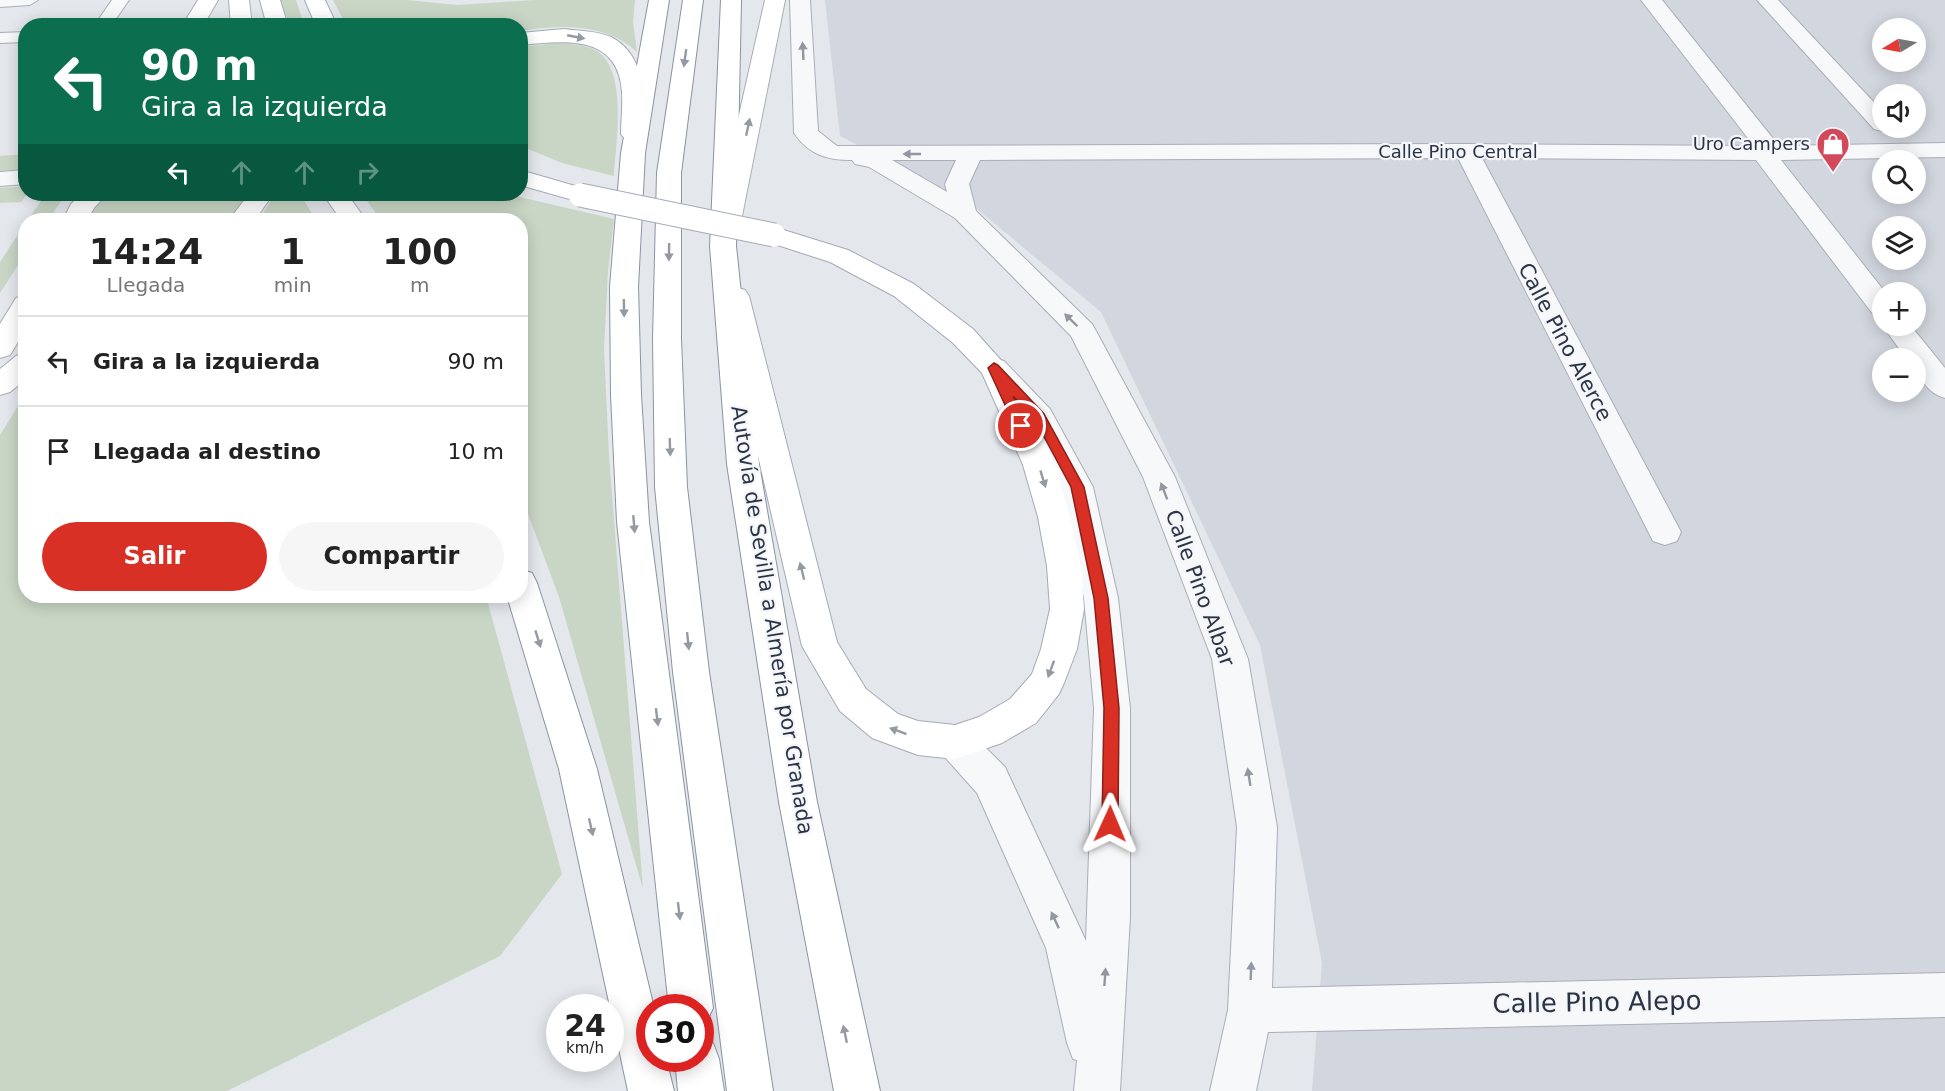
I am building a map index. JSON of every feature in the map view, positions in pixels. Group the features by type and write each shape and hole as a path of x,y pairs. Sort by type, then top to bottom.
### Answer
{"main road":[{"path":"197,18 208,0"},
{"path":"239,0 241,18"},
{"path":"270,0 274,18"},
{"path":"315,0 323,18"},
{"path":"633,153 659,0"},
{"path":"693,0 669,173 667,339 671,487 691,672 750,1091"},
{"name":"Autovía de Sevilla a Almería por Granada","path":"731,0 723,246 745,475 798,802 857,1091"},
{"path":"528,179 580,195 774,235 838,256 904,290 963,336 994,368 1039,465 1054,517 1064,566 1067,609 1059,649 1046,683 1023,711 989,731 955,742 918,738 885,726 853,700 820,646 723,246 775,0"},
{"path":"528,38 564,35 603,42 624,59 633,90 633,153 624,287 626,395 633,522 689,994"},
{"path":"248,213 257,201"},
{"path":"0,348 18,318"},
{"path":"0,385 18,370"},
{"path":"526,603 578,769 651,1091"},
{"path":"699,1072 701,1091"}],"street":[{"path":"800,0 806,133 831,153"},
{"path":"1651,0 1872,295"},
{"path":"1767,0 1872,113"},
{"path":"1896,138 1907,150"},
{"name":"Calle Pino Central","path":"1926,150 1945,150"},
{"name":"Calle Pino Central","path":"831,153 1466,151 1767,153 1872,151"},
{"name":"Calle Pino Alerce","path":"1466,151 1665,532"},
{"name":"Calle Pino Albar","path":"831,153 876,161 964,213 1082,331 1159,477 1230,659 1257,826 1250,1010 1233,1091"},
{"path":"964,213 957,184 971,154"},
{"path":"0,179 18,178"},
{"path":"1904,336 1945,388"},
{"path":"994,368 1039,417 1077,487 1101,598 1112,708 1109,917 1097,1084"},
{"path":"955,742 991,780 1067,946 1097,1084"},
{"name":"Calle Pino Alepo","path":"1250,1010 1945,995"}],"lane":[{"path":"0,2 30,0"},
{"path":"108,18 121,0"},
{"path":"0,38 18,37"}],"shaded area":[{"path":"825,0 1945,0 1945,1091 1312,1091 1322,963 1260,645 1101,312 971,204 840,136"}],"green space":[{"path":"280,0 296,0 302,18 287,18"},
{"path":"333,0 407,0 457,5 535,0 635,0 633,22 637,52 625,42 597,31 566,27 528,30 528,18 342,18"},
{"path":"556,43 583,46 597,51 607,61 617,91 618,128 614,176 562,163 528,149 528,46"},
{"path":"18,155 18,170 0,171 0,156"},
{"path":"18,187 18,201 22,201 0,203 0,188"},
{"path":"528,199 614,219 608,271 604,349 609,456 643,889 559,597 528,514 528,213 376,213 367,201 528,201"},
{"path":"41,201 61,201 53,213 33,213"},
{"path":"102,201 245,201 236,213 91,213"},
{"path":"271,201 304,201 312,213 263,213"},
{"path":"18,235 18,265 0,293 0,262"},
{"path":"18,406 18,603 488,603 562,874 500,956 227,1091 0,1091 0,435"}],"place":[{"name":"Uro Campers","path":"1833,173"}],"route":[{"path":"1021,426 994,368 1039,417 1077,487 1101,598 1112,708 1110,824"}]}
